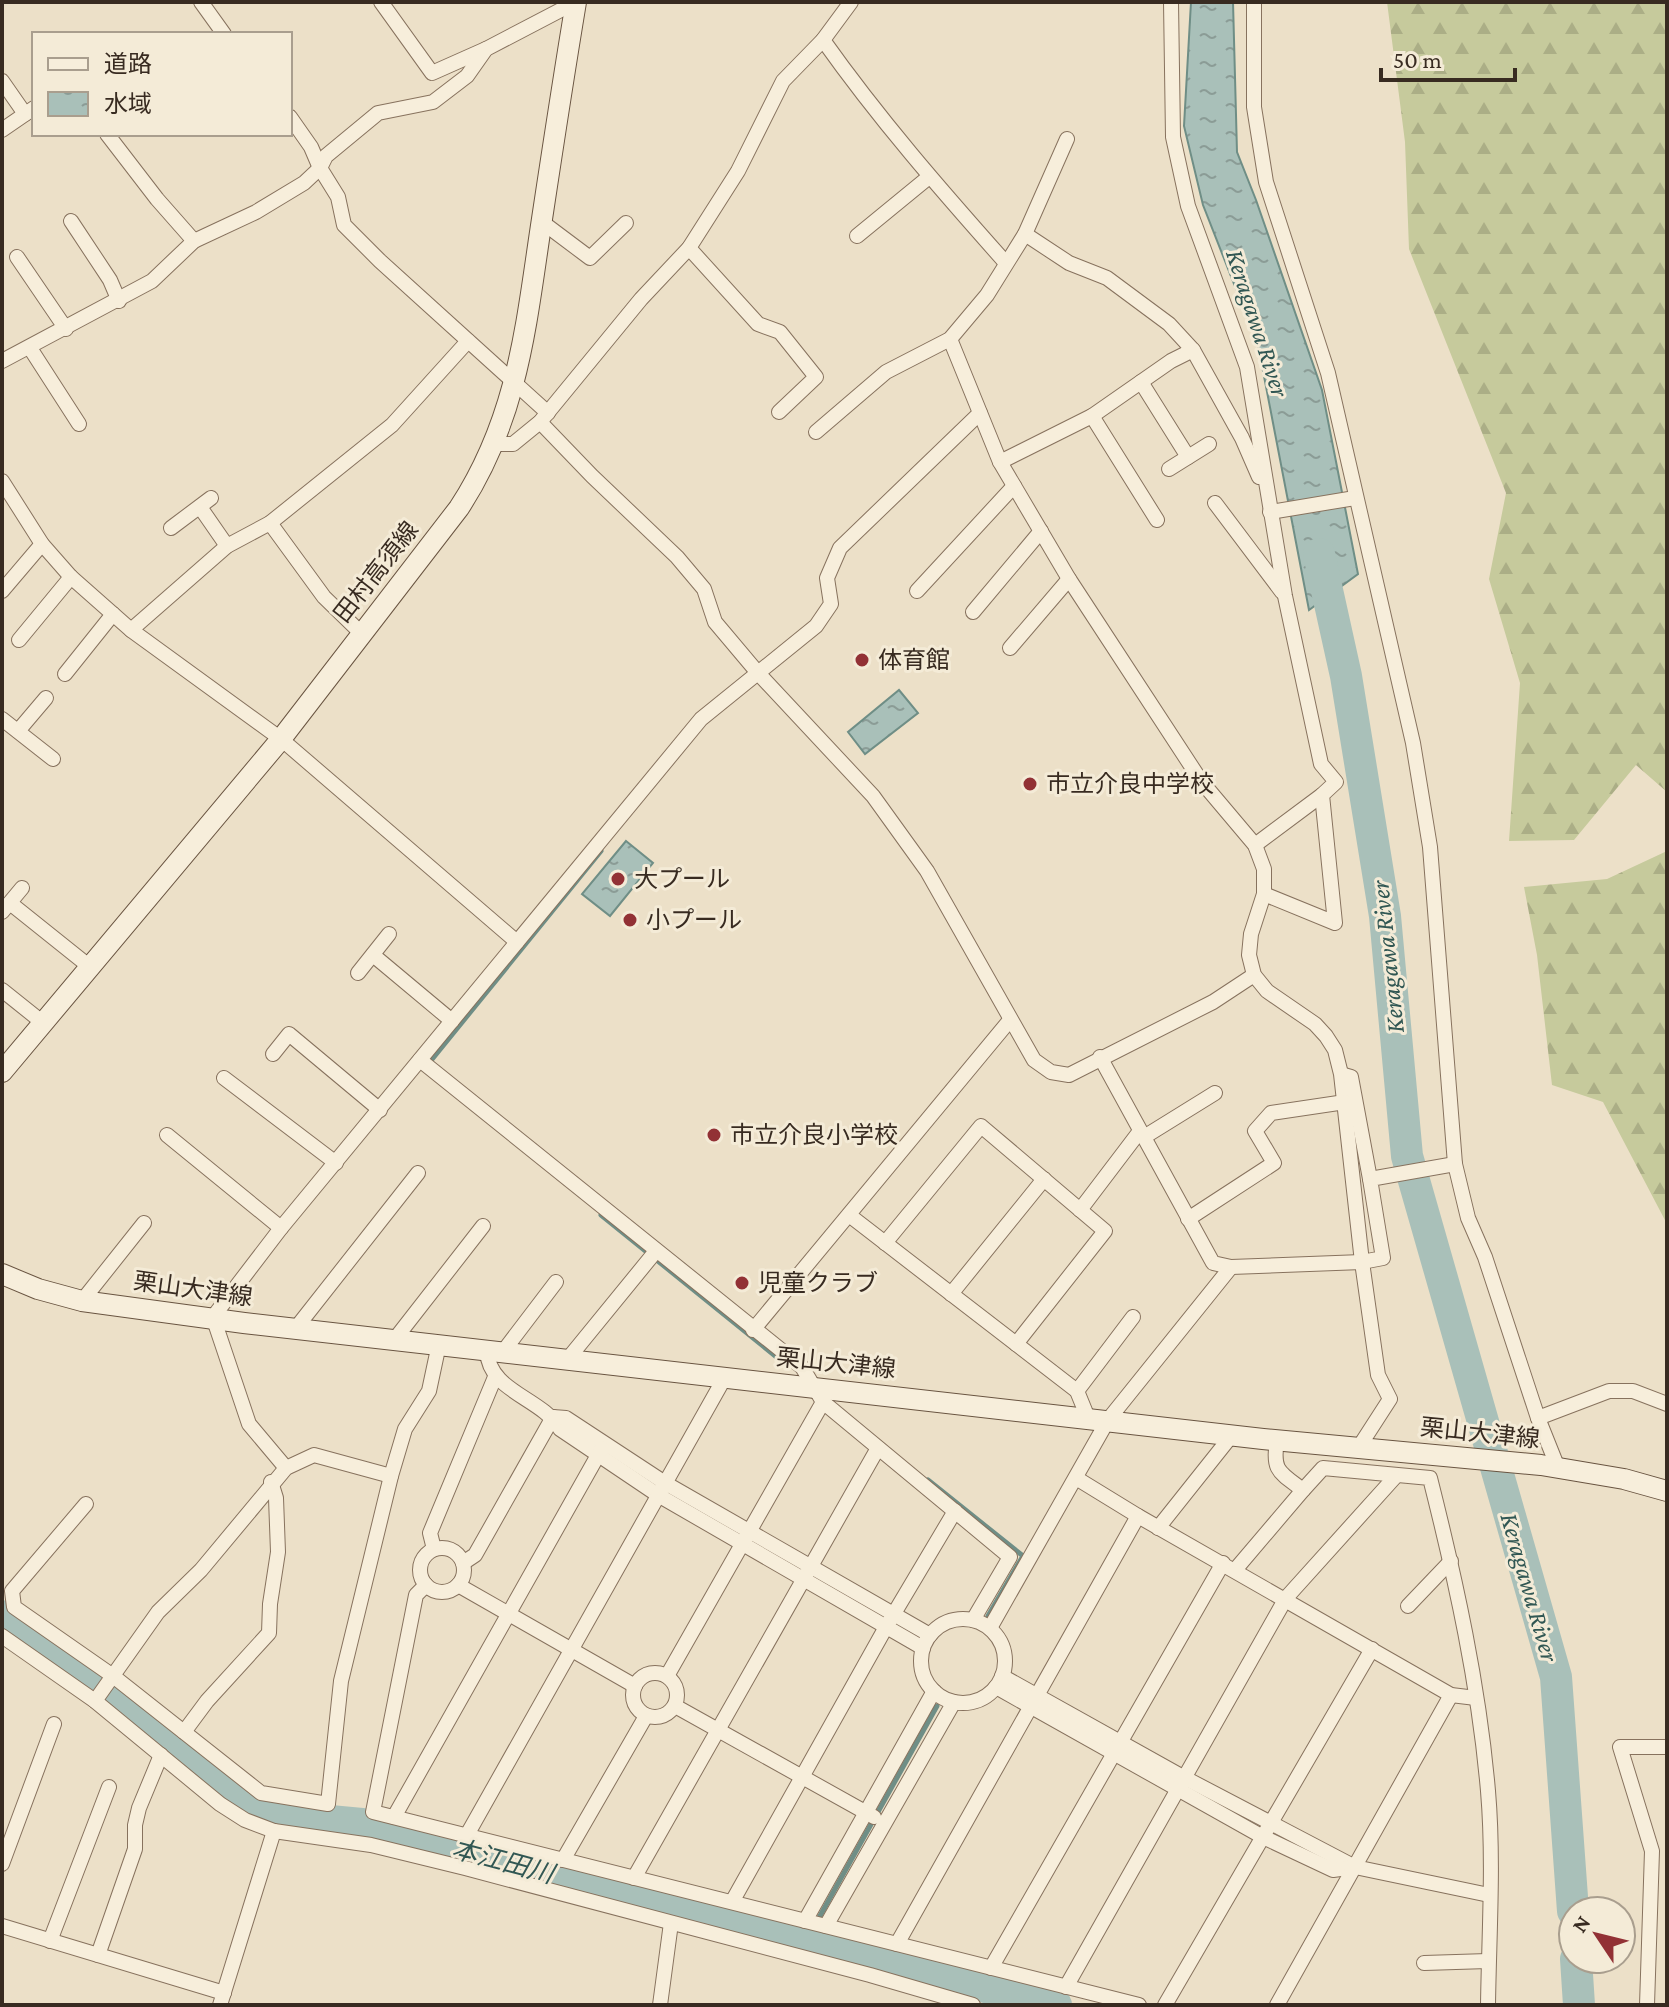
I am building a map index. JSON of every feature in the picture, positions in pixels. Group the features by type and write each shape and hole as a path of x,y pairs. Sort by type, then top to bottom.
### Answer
{"main road":[{"name":"田村高須線","path":"2,1072 281,739 459,508 480,475 495,444 522,347 576,2"},
{"name":"栗山大津線","path":"2,1274 38,1289 82,1301 725,1377 818,1394 1098,1419 1549,1466 1624,1479 1667,1491"}],"street":[{"path":"201,2 220,32"},
{"path":"381,2 432,73 576,2"},
{"path":"495,444 513,444 544,418 641,299 689,248 738,171 783,81 823,40 851,2"},
{"path":"1171,2 1173,137 1188,206 1247,367 1285,596 1321,764 1336,782 1255,845"},
{"path":"1254,2 1254,107 1266,182 1328,373 1348,499 1413,743 1430,847 1455,1164 1468,1218 1485,1257 1538,1418 1549,1466"},
{"path":"823,40 863,97 1005,262"},
{"path":"2,361 119,301 152,281 194,241 256,212 304,183 320,168 326,156 378,113 433,102 467,76 486,49"},
{"path":"2,81 29,111 2,130"},
{"path":"292,120 311,147 338,197 344,225 514,383 592,476 677,557 704,589 715,622 758,673 873,796 927,871 1034,1060 1051,1072 1069,1075 1213,1002 1254,975"},
{"path":"109,136 194,241"},
{"path":"816,432 886,372 950,339 987,295 1025,234 1067,139"},
{"path":"857,236 929,177"},
{"path":"71,221 110,280 119,301"},
{"path":"542,222 590,258 626,223"},
{"path":"1025,234 1069,263 1107,278 1169,324 1193,350 1242,438 1268,496"},
{"path":"689,248 758,324 780,332 816,377 779,412"},
{"path":"17,257 66,329"},
{"path":"950,339 1000,462 1069,579 1201,781 1255,845 1264,869 1264,894 1251,934 1249,955 1254,975 1267,991 1315,1024 1335,1050 1345,1102 1378,1375 1390,1399 1359,1447"},
{"path":"131,630 227,546 270,523 392,425 468,341"},
{"path":"30,348 79,424"},
{"path":"1000,462 1092,416 1171,361 1193,350"},
{"path":"1141,382 1188,457"},
{"path":"286,1468 249,1424 213,1317 281,1228 701,719 816,626 831,604 827,578 840,548 980,413"},
{"path":"1092,416 1157,520"},
{"path":"1169,469 1209,444"},
{"path":"2,481 42,544 71,577 131,630 281,739 517,942"},
{"path":"917,591 1014,486"},
{"path":"1270,512 1348,499"},
{"path":"171,528 206,503 227,546"},
{"path":"1215,503 1285,596"},
{"path":"270,523 324,597 361,633"},
{"path":"973,612 1041,531"},
{"path":"2,591 42,544"},
{"path":"19,640 71,577"},
{"path":"1010,648 1069,579"},
{"path":"65,674 113,614"},
{"path":"18,731 46,698"},
{"path":"2,719 53,759"},
{"path":"1264,894 1335,923 1322,795"},
{"path":"22,888 6,907 90,967"},
{"path":"358,973 389,934"},
{"path":"373,955 452,1021"},
{"path":"2,990 42,1022"},
{"path":"753,1330 1010,1020"},
{"path":"273,1054 289,1034 380,1110"},
{"path":"1100,1057 1213,1263 1231,1267 1362,1262 1383,1258 1376,1178 1351,1077 1341,1074"},
{"path":"420,1060 802,1367 818,1394 1010,1557 973,1620"},
{"path":"224,1078 336,1163"},
{"path":"1080,1210 1142,1134 1215,1093"},
{"path":"1188,1219 1274,1163 1255,1131 1271,1113 1345,1102"},
{"path":"885,1243 981,1126 1105,1231 1016,1344"},
{"path":"167,1135 281,1228"},
{"path":"1376,1178 1455,1164"},
{"path":"296,1328 418,1173"},
{"path":"951,1294 1044,1179"},
{"path":"849,1215 1077,1391 1098,1419"},
{"path":"82,1301 144,1223"},
{"path":"395,1339 483,1226"},
{"path":"567,1360 656,1251"},
{"path":"990,1628 1076,1478 1098,1419 1231,1267"},
{"path":"556,1282 494,1352 487,1365 495,1377 553,1417 560,1429 602,1449 662,1489 926,1642"},
{"path":"1077,1391 1133,1317"},
{"path":"86,1504 12,1591 14,1607 113,1676 261,1793 328,1804 341,1681 391,1476 405,1429 429,1391 439,1344"},
{"path":"434,1549 430,1533 495,1377"},
{"path":"467,1835 725,1377"},
{"path":"1538,1418 1609,1391 1633,1391 1667,1404"},
{"path":"667,1676 746,1537 818,1394"},
{"path":"463,1563 475,1555 553,1417"},
{"path":"1158,1528 1232,1435"},
{"path":"1277,1440 1276,1466 1279,1472 1303,1490"},
{"path":"634,1878 878,1448"},
{"path":"394,1817 602,1449"},
{"path":"95,1701 158,1612 201,1570 271,1482 286,1468 314,1455 391,1476"},
{"path":"991,1968 1117,1749 1229,1567 1323,1468 1430,1478 1451,1561 1476,1698 1488,1793 1488,2005"},
{"path":"1066,1987 1286,1598 1395,1477"},
{"path":"1076,1478 1451,1695 1476,1698"},
{"path":"184,1732 207,1701 269,1633 278,1552 276,1498 271,1482"},
{"path":"732,1902 890,1620 955,1511"},
{"path":"897,1944 1138,1516"},
{"path":"434,1549 449,1549 463,1563 458,1585 452,1589 439,1591 426,1585 422,1579 420,1566 434,1549"},
{"path":"1408,1606 1451,1561"},
{"path":"426,1585 416,1595 373,1812 1139,2005"},
{"path":"458,1585 635,1686"},
{"path":"973,1620 990,1628 999,1638 1005,1663 999,1682 977,1700 954,1702 934,1691 922,1671 926,1642 949,1621 973,1620"},
{"path":"2,1636 95,1701 220,1804 245,1820 274,1831 371,1845 870,1975 973,2005"},
{"path":"1165,2005 1372,1649"},
{"path":"649,1674 667,1676 676,1686 678,1700 671,1712 659,1718 646,1716 633,1700 635,1686 649,1674"},
{"path":"999,1682 1180,1783 1271,1823 1355,1867 1489,1895"},
{"path":"826,1926 934,1691"},
{"path":"1277,2005 1451,1695"},
{"path":"805,1921 954,1702"},
{"path":"675,1706 875,1818"},
{"path":"563,1860 646,1716"},
{"path":"2,1864 54,1724"},
{"path":"1647,2005 1652,1851 1620,1747 1667,1747"},
{"path":"98,1955 135,1849 139,1808 161,1755"},
{"path":"1180,1783 1263,1837 1333,1870 1355,1867"},
{"path":"50,1941 109,1787"},
{"path":"2,1926 98,1955 222,1999 274,1831"},
{"path":"660,2005 671,1923"},
{"path":"1424,1963 1488,1961"}],"green space":[{"path":"1387,2 1667,2 1667,792 1636,765 1574,840 1509,841 1520,683 1489,579 1506,493 1409,249 1405,142"},
{"path":"1667,851 1667,1224 1603,1102 1552,1085 1537,955 1524,887 1607,879"}],"water":[{"path":"1191,2 1233,2 1237,152 1322,390 1358,574 1309,610 1258,345 1203,205 1184,126"},
{"path":"899,690 918,713 865,754 848,732"},
{"name":"大プール","path":"626,841 653,863 610,916 582,894"}],"waterway":[{"name":"Keragawa River","path":"1319,554 1346,676 1385,916 1407,1156 1556,1677 1572,1895"},
{"path":"429,1063 601,851"},
{"path":"601,1215 784,1363"},
{"path":"928,1480 1023,1556 988,1616"},
{"name":"本江田川","path":"2,1616 82,1669 242,1795 298,1818 362,1824 476,1858 643,1895 828,1947 1056,2005"},
{"path":"806,1941 937,1706"},
{"name":"Keragawa River","path":"1577,1975 1579,2005"}],"place":[{"name":"体育館","path":"862,660"},
{"name":"市立介良中学校","path":"1030,784"},
{"name":"大プール","path":"618,879"},
{"name":"小プール","path":"630,920"},
{"name":"市立介良小学校","path":"714,1135"},
{"name":"児童クラブ","path":"742,1283"}]}
